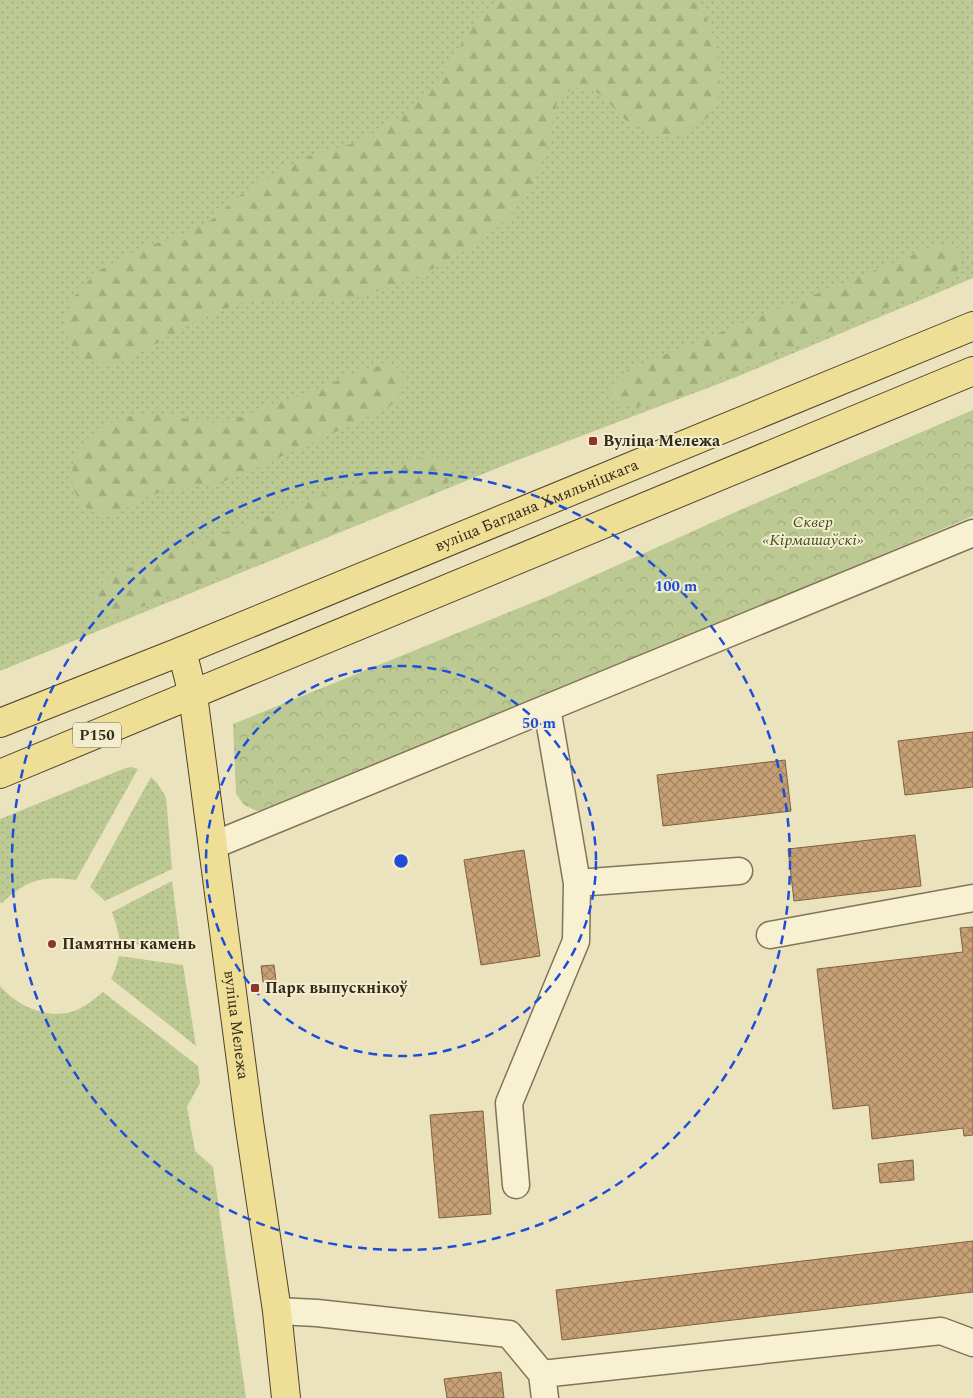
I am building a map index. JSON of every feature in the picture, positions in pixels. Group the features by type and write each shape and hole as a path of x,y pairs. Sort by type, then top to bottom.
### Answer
{"main road":[{"name":"вуліца Багдана Хмяльніцкага","path":"0,723 182,651 973,326"},
{"path":"193,695 973,371"},
{"name":"вуліца Мележа","path":"182,651 193,695 214,845 249,1122 277,1311 286,1398"},
{"name":"Р150","path":"0,774 193,695"}],"lane":[{"path":"214,845 973,533"},
{"path":"516,1185 509,1103 576,941 577,883 547,708"},
{"path":"577,883 739,871"},
{"path":"770,934 973,898"},
{"path":"277,1311 317,1312 509,1334 543,1386 941,1331 973,1343"}],"green space":[{"path":"0,0 973,0 973,278 734,378 505,465 0,671"},
{"path":"497,0 697,0 709,23 717,50 720,77 719,91 713,110 708,117 695,127 680,134 661,137 635,126 594,91 573,88 557,102 541,166 527,193 509,218 474,245 439,266 394,286 362,296 329,302 262,299 236,304 204,317 138,354 109,365 83,359 69,342 65,323 73,298 96,272 142,248 181,235 213,219 239,196 274,173 309,156 361,141 403,115 438,83 478,17"},
{"path":"940,245 948,246 955,250 959,255 961,263 954,277 945,282 669,401 635,407 618,404 613,399 612,392 615,382 627,370"},
{"path":"390,364 403,374 405,380 402,392 386,409 234,478 213,484 159,493 149,496 121,511 109,514 92,511 83,505 77,496 73,486 72,475 76,454 89,437 111,423 140,414 151,413 206,422 228,420 250,414 373,367"},
{"name":"Сквер «Кірмашаўскі»","path":"973,410 973,516 271,812 257,811 244,805 236,794 233,724 549,596 740,510"},
{"path":"424,457 434,457 451,467 450,479 438,492 126,613 113,616 102,614 94,606 99,589 110,575"},
{"path":"131,767 138,769 76,880 54,878 36,881 27,884 2,903 0,902 0,819"},
{"path":"151,777 166,797 172,869 105,901 90,887"},
{"path":"172,881 181,950 120,942 112,912"},
{"path":"119,956 183,965 196,1046 111,979"},
{"path":"0,986 7,994 25,1006 46,1013 56,1014 77,1010 103,992 198,1066 200,1083 187,1107 195,1151 213,1167 246,1398 0,1398"}],"building":[{"path":"973,732 973,787 905,795 898,741"},
{"path":"785,760 791,811 663,826 657,775"},
{"path":"915,835 921,886 794,901 788,849"},
{"path":"524,850 540,956 481,965 464,860"},
{"path":"973,927 973,1135 964,1136 963,1128 872,1139 869,1105 833,1109 817,969 963,952 960,928"},
{"path":"274,965 276,981 263,982 261,966"},
{"path":"483,1111 491,1214 439,1218 430,1115"},
{"path":"913,1160 914,1180 880,1183 878,1164"},
{"path":"973,1241 973,1292 562,1340 556,1290"},
{"path":"501,1372 504,1398 447,1398 444,1379"}],"place":[{"name":"Вуліца Мележа","path":"593,441"},
{"name":"Памятны камень","path":"52,944"},
{"name":"Парк выпускнікоў","path":"255,988"}]}
